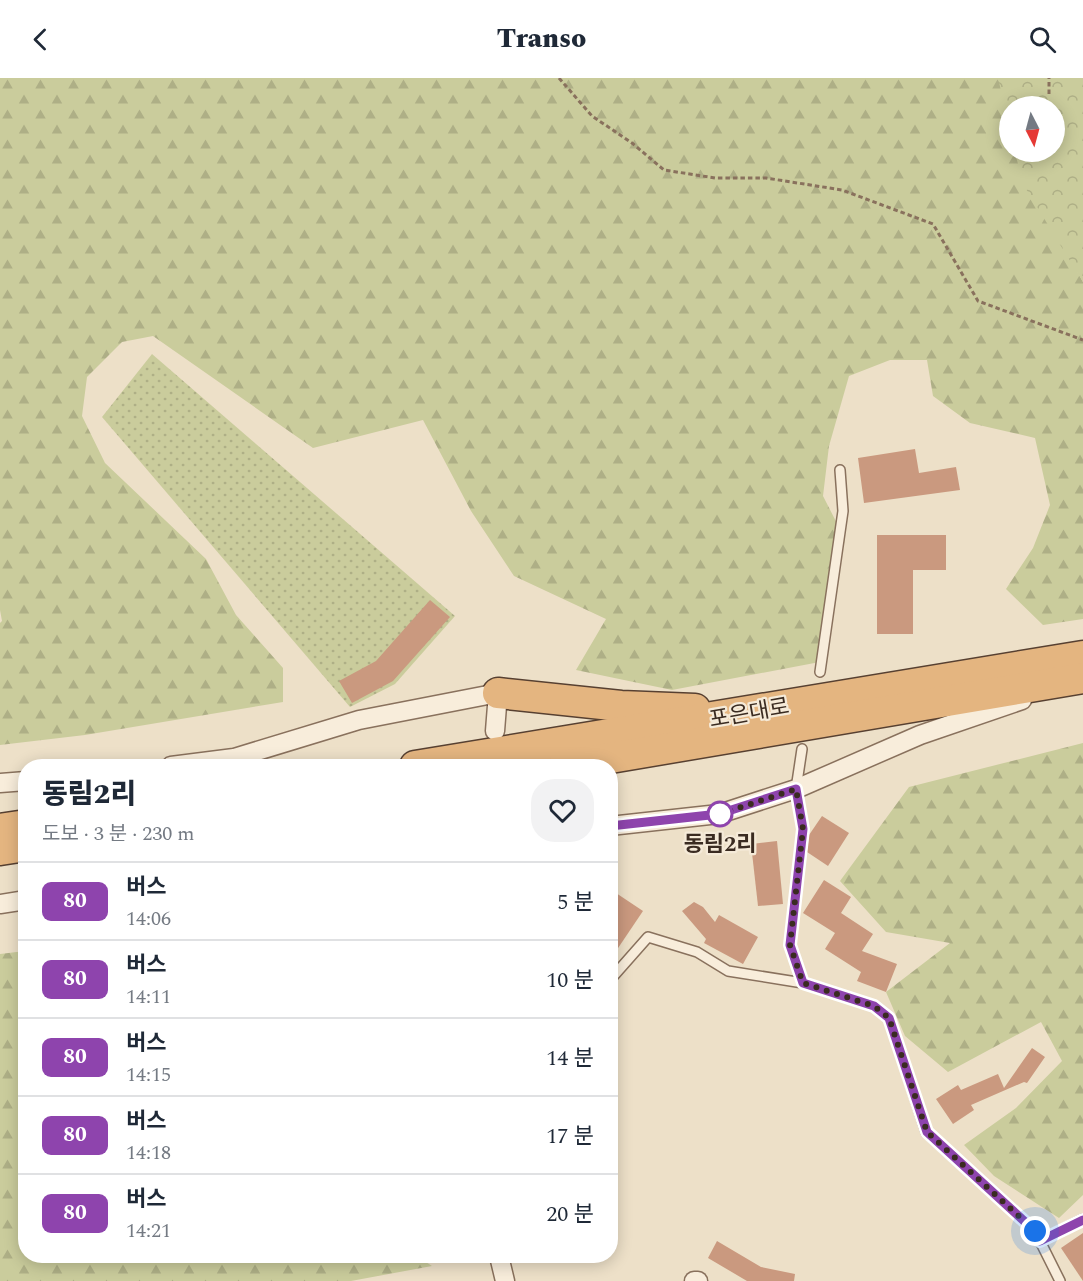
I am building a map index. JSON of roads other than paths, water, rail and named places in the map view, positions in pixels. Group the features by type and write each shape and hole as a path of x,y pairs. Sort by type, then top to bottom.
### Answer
{"highway":[{"name":"포은대로","path":"457,759 1083,656"},
{"name":"포은대로","path":"604,759 1083,678"},
{"path":"498,693 621,706 696,709 785,705"},
{"path":"0,829 18,826"},
{"path":"0,850 18,847"}],"street":[{"path":"618,825 719,814 796,789 920,735 1083,678"},
{"path":"226,759 359,720 498,693 495,731"},
{"path":"0,783 18,782"},
{"path":"0,904 18,901"},
{"path":"501,1263 505,1281"}],"lane":[{"path":"819,672 843,512 840,470"},
{"path":"802,749 796,789 803,829 790,945 803,983"},
{"path":"618,971 648,937 697,952 728,971 803,983 874,1006 889,1018 927,1132 1035,1231 1060,1281"},
{"path":"1040,1241 1083,1220"}],"place":[{"name":"동림2리","path":"720,814"}]}
